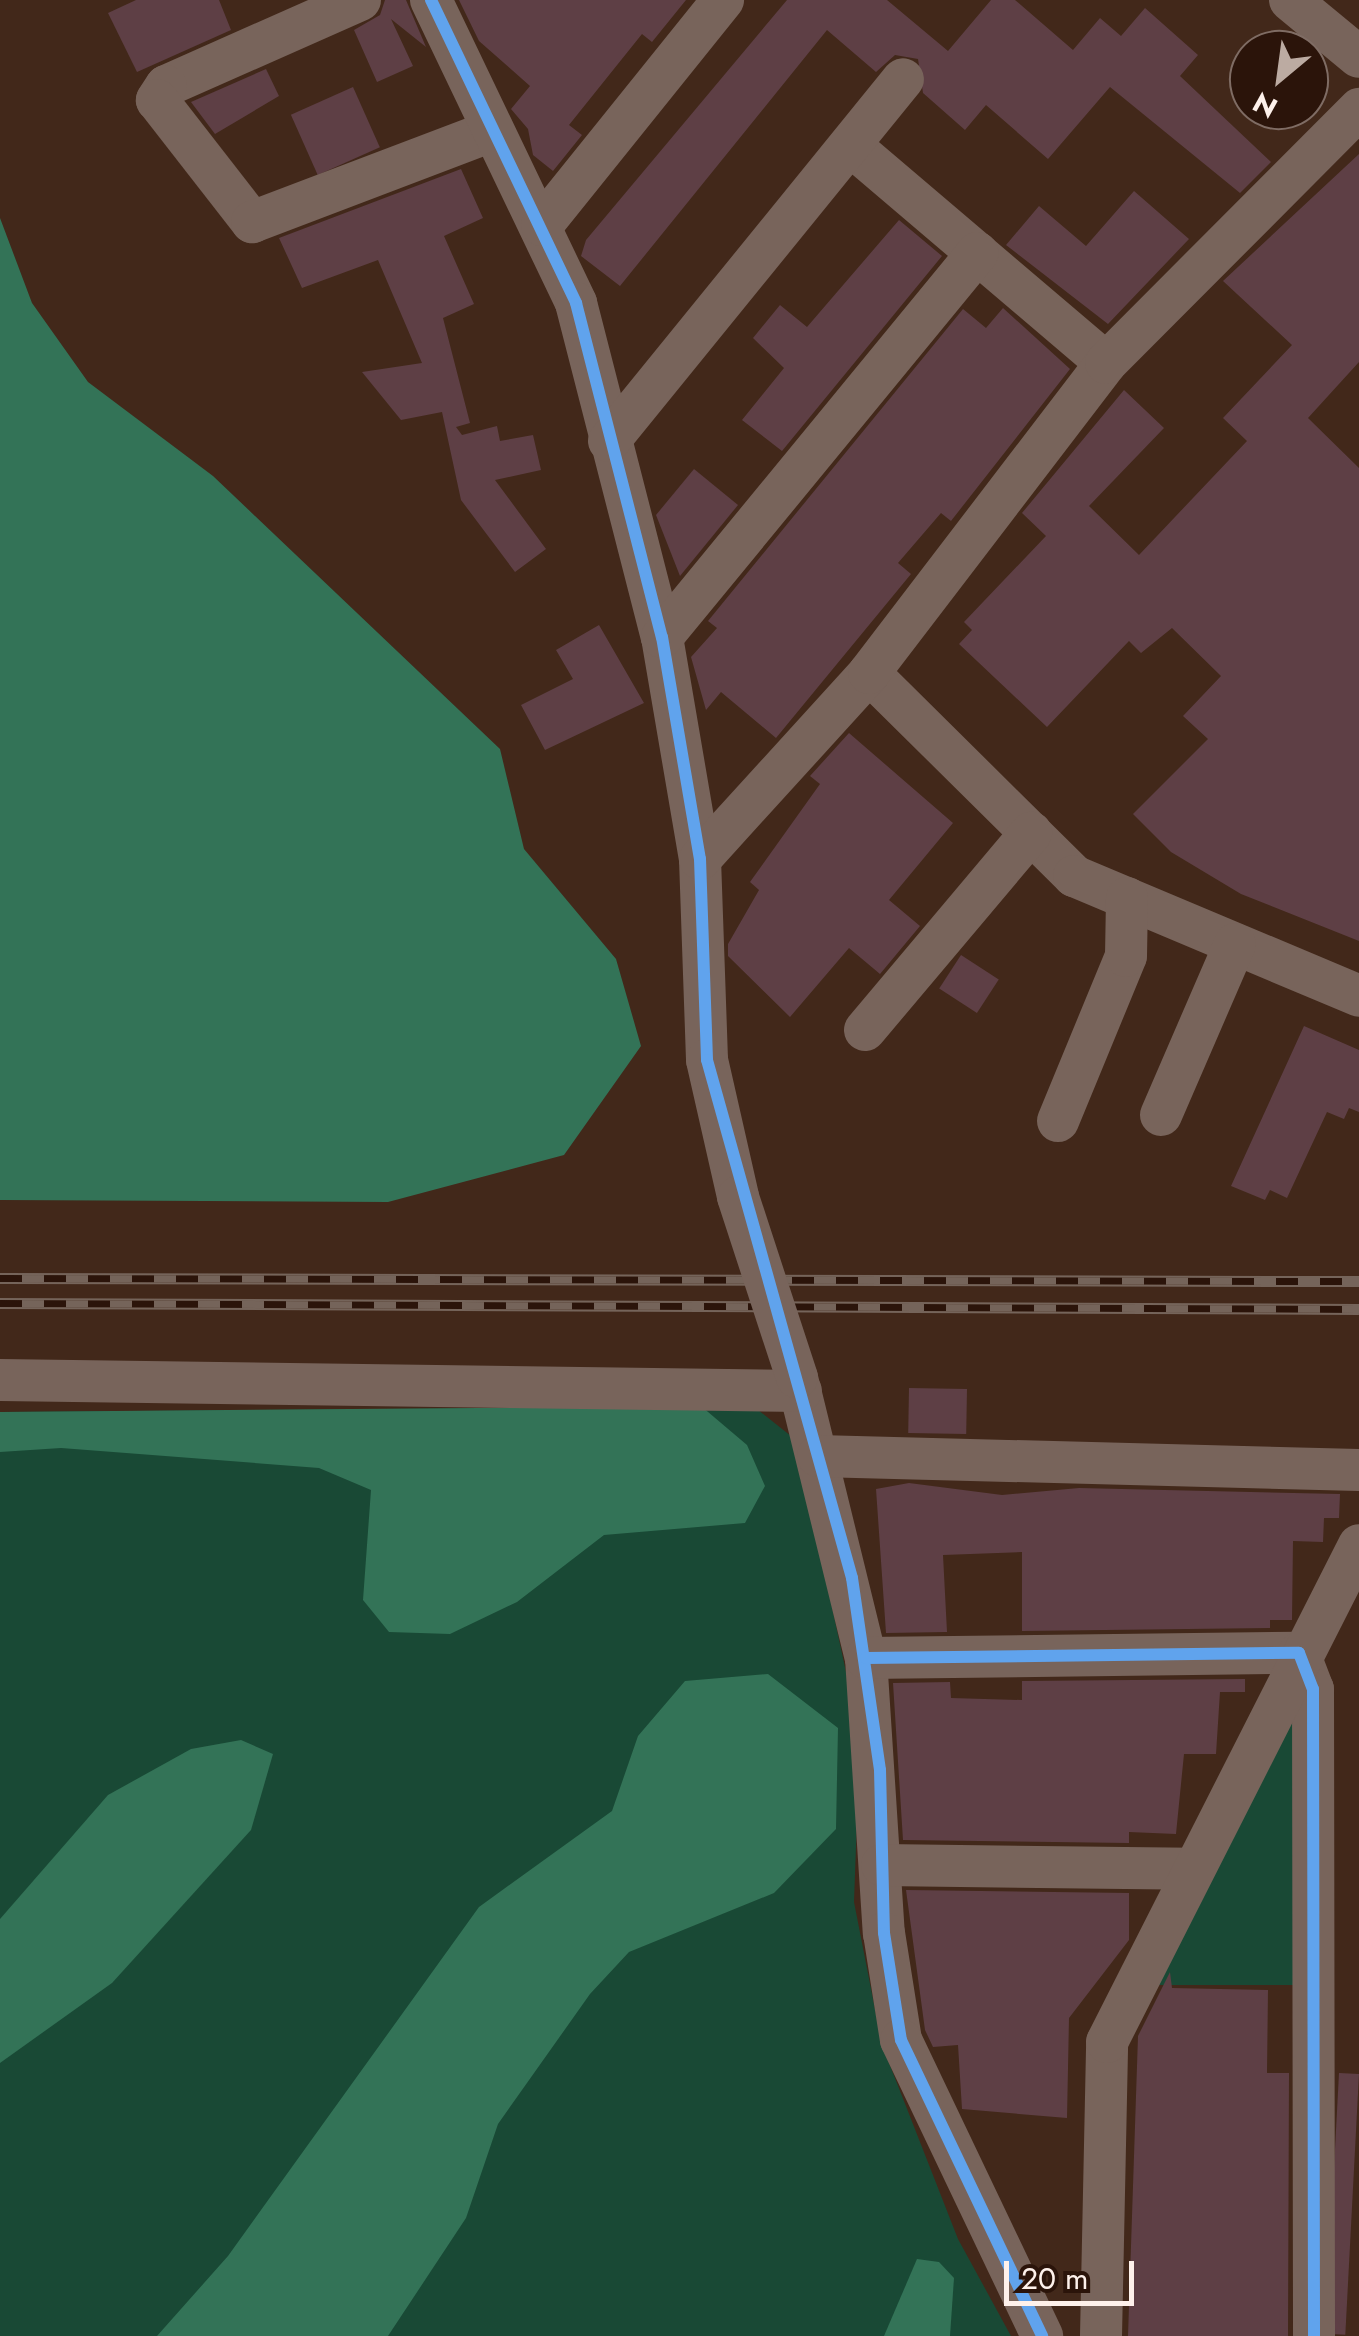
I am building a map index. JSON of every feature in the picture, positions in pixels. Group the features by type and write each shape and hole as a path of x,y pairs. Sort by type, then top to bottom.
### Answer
{"street":[{"path":"360,0 166,86 156,100 252,222 492,131"},
{"path":"431,0 492,131 542,225 576,304 662,637 700,859 707,1060 738,1197 818,1456 866,1658 901,2040 1042,2336"},
{"path":"542,225 724,0"},
{"path":"1290,0 1359,57"},
{"path":"609,441 904,79"},
{"path":"700,859 868,673 1106,363 1359,109"},
{"path":"850,145 1106,363"},
{"path":"662,637 977,253"},
{"path":"868,673 1074,876 1359,996"},
{"path":"865,1030 1031,833"},
{"path":"1058,1121 1126,956 1127,898"},
{"path":"1160,1116 1235,944"},
{"path":"0,1380 799,1385"},
{"path":"818,1456 1359,1470"},
{"path":"1102,2336 1107,2042 1299,1653 1340,1611 1359,1545"},
{"path":"866,1658 1299,1653"},
{"path":"1299,1653 1313,1689 1314,2336"},
{"path":"882,1865 1191,1869"}],"green space":[{"path":"0,218 32,303 88,382 213,476 500,749 524,849 616,959 641,1046 564,1155 388,1202 0,1200"},
{"path":"701,1406 747,1445 765,1486 745,1523 604,1535 517,1602 450,1634 389,1632 363,1600 371,1490 319,1468 61,1448 0,1452 0,1412"},
{"path":"753,1406 796,1440 860,1737 854,1902 882,2045 958,2239 1011,2336 0,2336 0,1412"},
{"path":"768,1674 838,1728 836,1829 774,1893 629,1952 590,1994 498,2124 466,2218 388,2336 157,2336 228,2256 479,1907 612,1811 638,1736 685,1681"},
{"path":"1293,1719 1298,1985 1148,1985"},
{"path":"241,1740 273,1754 251,1830 112,1983 0,2063 0,1919 108,1795 191,1749"},
{"path":"917,2259 939,2262 954,2278 950,2336 884,2336"}],"building":[{"path":"136,0 219,0 231,30 137,72 108,13"},
{"path":"385,0 406,0 426,47 391,19 413,66 377,82 354,30 380,15"},
{"path":"459,0 686,0 652,42 642,34 569,125 582,135 553,171 533,155 528,129 511,109 530,86 479,41"},
{"path":"787,0 887,0 948,51 991,0 1015,0 1073,50 1100,18 1121,36 1145,8 1198,55 1180,76 1229,122 1229,130 1237,130 1271,162 1240,193 1110,87 1048,159 986,105 965,130 923,93 918,59 895,55 876,72 827,30 620,286 581,256 586,240"},
{"path":"266,69 279,96 215,134 191,102"},
{"path":"353,87 380,147 318,175 291,115"},
{"path":"1359,154 1359,362 1308,418 1359,468 1359,941 1241,894 1171,852 1133,814 1208,739 1183,716 1221,676 1172,628 1141,653 1129,641 1047,727 959,644 972,630 964,622 1046,536 1022,513 1124,390 1164,428 1089,506 1139,555 1247,441 1223,418 1292,345 1223,281"},
{"path":"461,169 483,218 444,236 474,304 443,318 470,423 456,427 462,435 497,426 500,441 533,435 541,470 495,480 546,549 515,572 461,500 442,412 401,420 362,372 422,363 378,260 302,288 279,238"},
{"path":"1134,191 1189,239 1108,324 1006,245 1039,206 1086,246"},
{"path":"899,220 942,256 782,451 742,420 784,368 753,338 780,305 807,327"},
{"path":"1003,308 1070,369 951,521 941,513 898,563 911,574 776,738 721,692 706,710 691,657 717,628 708,621 963,309 986,328"},
{"path":"694,469 738,505 680,576 656,515"},
{"path":"599,625 644,703 545,750 521,705 573,679 556,650"},
{"path":"849,733 953,823 889,900 920,926 880,974 849,948 790,1017 728,956 728,944 759,890 750,882 820,784 810,776"},
{"path":"961,955 999,980 977,1013 939,989"},
{"path":"1304,1026 1359,1050 1359,1112 1349,1108 1344,1119 1327,1112 1287,1198 1270,1190 1265,1200 1231,1186"},
{"path":"909,1388 967,1389 966,1434 908,1433"},
{"path":"909,1483 1002,1495 1079,1488 1340,1494 1339,1518 1324,1518 1323,1542 1293,1541 1292,1620 1270,1620 1270,1628 1022,1631 1022,1552 943,1555 947,1632 886,1633 876,1489"},
{"path":"1245,1679 1245,1692 1220,1692 1216,1754 1184,1754 1176,1834 1129,1832 1129,1843 903,1840 893,1683 950,1682 951,1698 1022,1700 1022,1681"},
{"path":"906,1890 1129,1893 1129,1940 1069,2018 1067,2118 962,2109 958,2045 933,2047 925,2030"},
{"path":"1170,1972 1172,1988 1268,1990 1267,2073 1289,2073 1288,2336 1128,2336 1138,2036"},
{"path":"1339,2073 1359,2074 1345,2335 1325,2334"}],"railway":[{"path":"0,1278 1359,1281"},
{"path":"0,1303 1359,1309"}],"cycle path":[{"path":"431,0 576,303 662,637 700,859 707,1060 852,1578 880,1770 884,1933 901,2040 1042,2336"},
{"path":"866,1658 1299,1653 1313,1689 1314,2336"}]}
